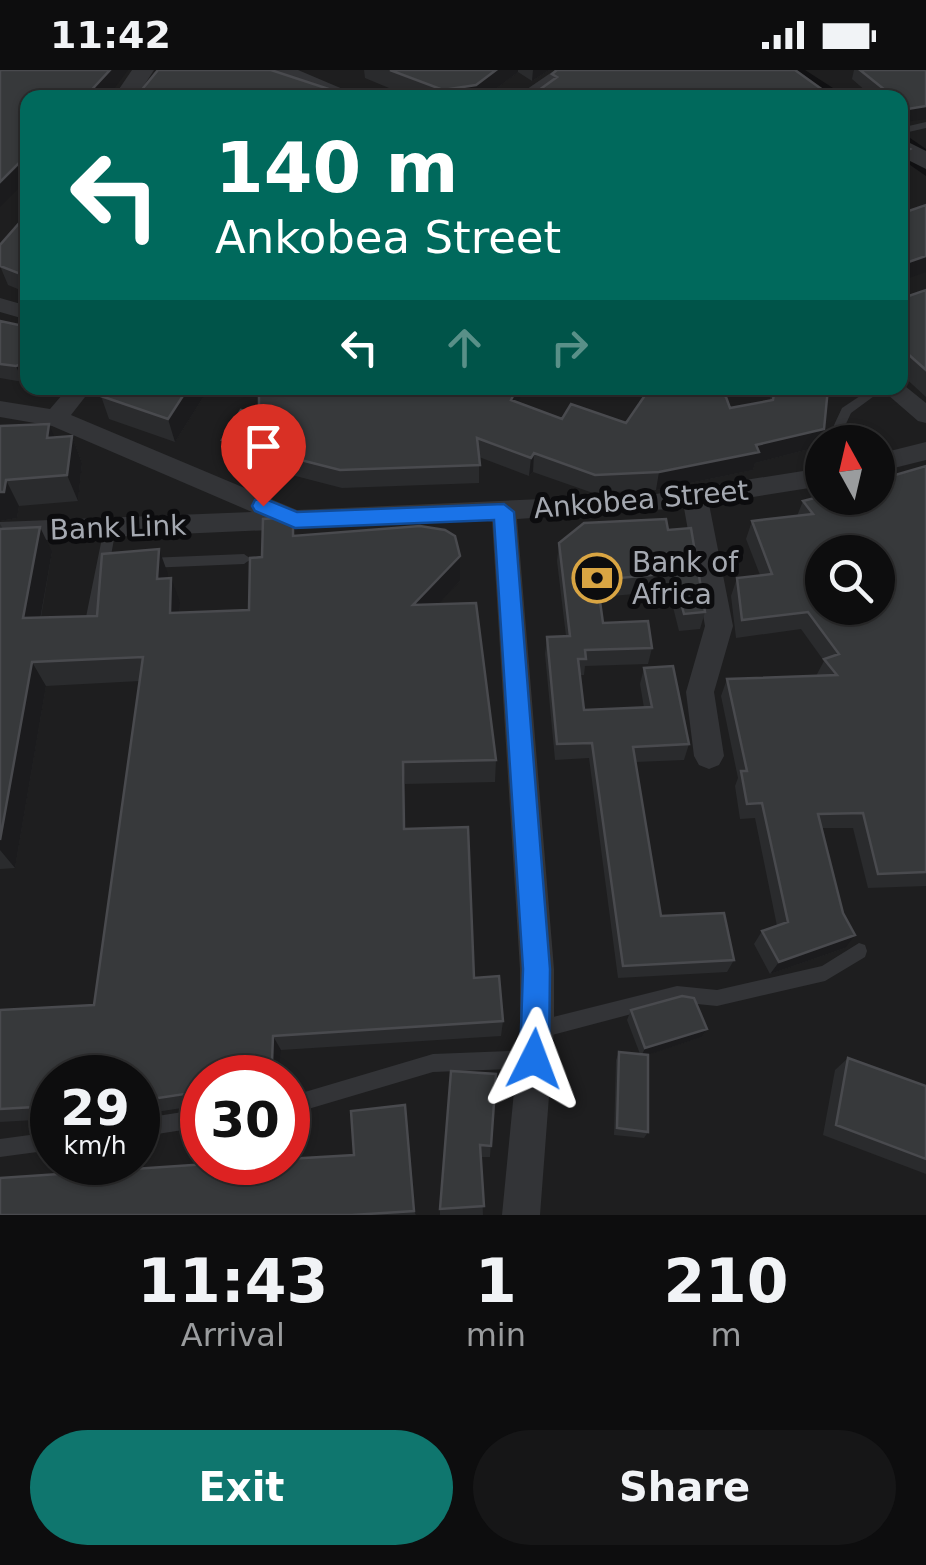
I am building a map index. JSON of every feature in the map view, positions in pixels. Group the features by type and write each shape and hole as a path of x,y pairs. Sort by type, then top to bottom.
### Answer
{"street":[{"path":"282,70 305,73 339,90"},
{"path":"536,90 567,70"},
{"path":"56,418 74,395"},
{"path":"901,395 926,415"},
{"name":"Ankobea Street","path":"0,408 56,418 295,520 504,512 695,498 805,480"},
{"path":"895,459 926,451"},
{"path":"695,498 719,626 700,692 709,756"},
{"path":"504,512 536,949 536,1045 521,1215"},
{"name":"Bank Link","path":"0,532 295,520"}],"lane":[{"path":"840,425 846,411 869,395"},
{"path":"92,622 110,528"},
{"path":"138,563 244,559"},
{"path":"102,563 120,563"},
{"path":"310,1099 433,1063 536,1045 677,994 718,998 826,973 860,951"},
{"path":"0,1148 30,1143"}],"shaded area":[{"path":"0,70 774,70 803,90 20,90 20,395 908,395 908,164 926,176 926,1215 0,1215"},
{"path":"805,70 926,70 926,149 908,137 908,90 836,90"}],"building":[{"path":"0,70 110,70 91,90 20,90 20,162 0,182"},
{"path":"158,70 271,70 332,90 142,90"},
{"path":"390,70 496,70 476,85 443,90"},
{"path":"557,70 795,70 823,90 539,90 557,77 552,74"},
{"path":"860,70 926,70 926,106 908,109 908,90 885,90"},
{"path":"926,205 926,256 908,262 908,211"},
{"path":"20,222 20,274 0,266 0,245"},
{"path":"926,290 926,370 908,354 908,296"},
{"path":"0,321 20,325 20,365 0,364"},
{"path":"102,395 183,395 168,419"},
{"path":"259,395 514,395 511,400 562,419 571,404 626,423 645,395 724,395 730,408 773,400 774,395 827,395 824,425 805,425 805,433 756,445 759,452 659,472 595,475 477,438 480,465 340,470 222,440 241,410 259,415"},
{"path":"49,424 47,438 72,436 67,475 6,480 4,492 0,492 0,426"},
{"path":"926,466 926,872 878,874 863,813 818,814 843,913 855,935 779,962 762,931 788,922 762,803 747,804 741,771 747,771 727,679 837,675 824,659 839,654 818,625 895,625 895,535 805,535 805,612 742,620 737,578 772,574 752,521 805,515 895,515 895,475"},
{"path":"293,517 293,536 420,526 445,530 455,536 460,556 413,605 476,603 496,760 403,762 404,829 468,827 474,978 499,976 503,1021 273,1036 272,1055 180,1055 180,1095 160,1098 160,1055 30,1055 30,1107 0,1109 0,1010 94,1005 143,657 32,662 0,840 0,529 40,527 23,618 97,616 102,554 159,549 157,579 171,578 170,613 249,610 250,558 262,557 263,519"},
{"path":"666,519 668,530 691,528 705,612 684,614 673,573 597,580 603,623 648,621 652,648 585,650 586,659 578,659 584,710 652,707 644,668 673,666 689,744 633,747 661,916 724,913 734,960 623,966 592,743 557,744 547,637 570,636 559,543 584,523"},
{"path":"682,996 694,998 707,1029 645,1048 631,1010"},
{"path":"619,1052 648,1055 648,1132 617,1128"},
{"path":"848,1058 926,1086 926,1159 836,1125"},
{"path":"451,1071 496,1074 491,1146 480,1145 484,1206 440,1209"},
{"path":"405,1105 414,1211 352,1215 0,1215 0,1178 30,1176 30,1185 160,1185 160,1167 180,1166 180,1185 310,1185 310,1158 354,1155 351,1111"}],"place":[{"name":"Bank of Africa","path":"597,578"}],"route":[{"path":"263,506 295,520 504,512 537,969 534,1059"}]}
